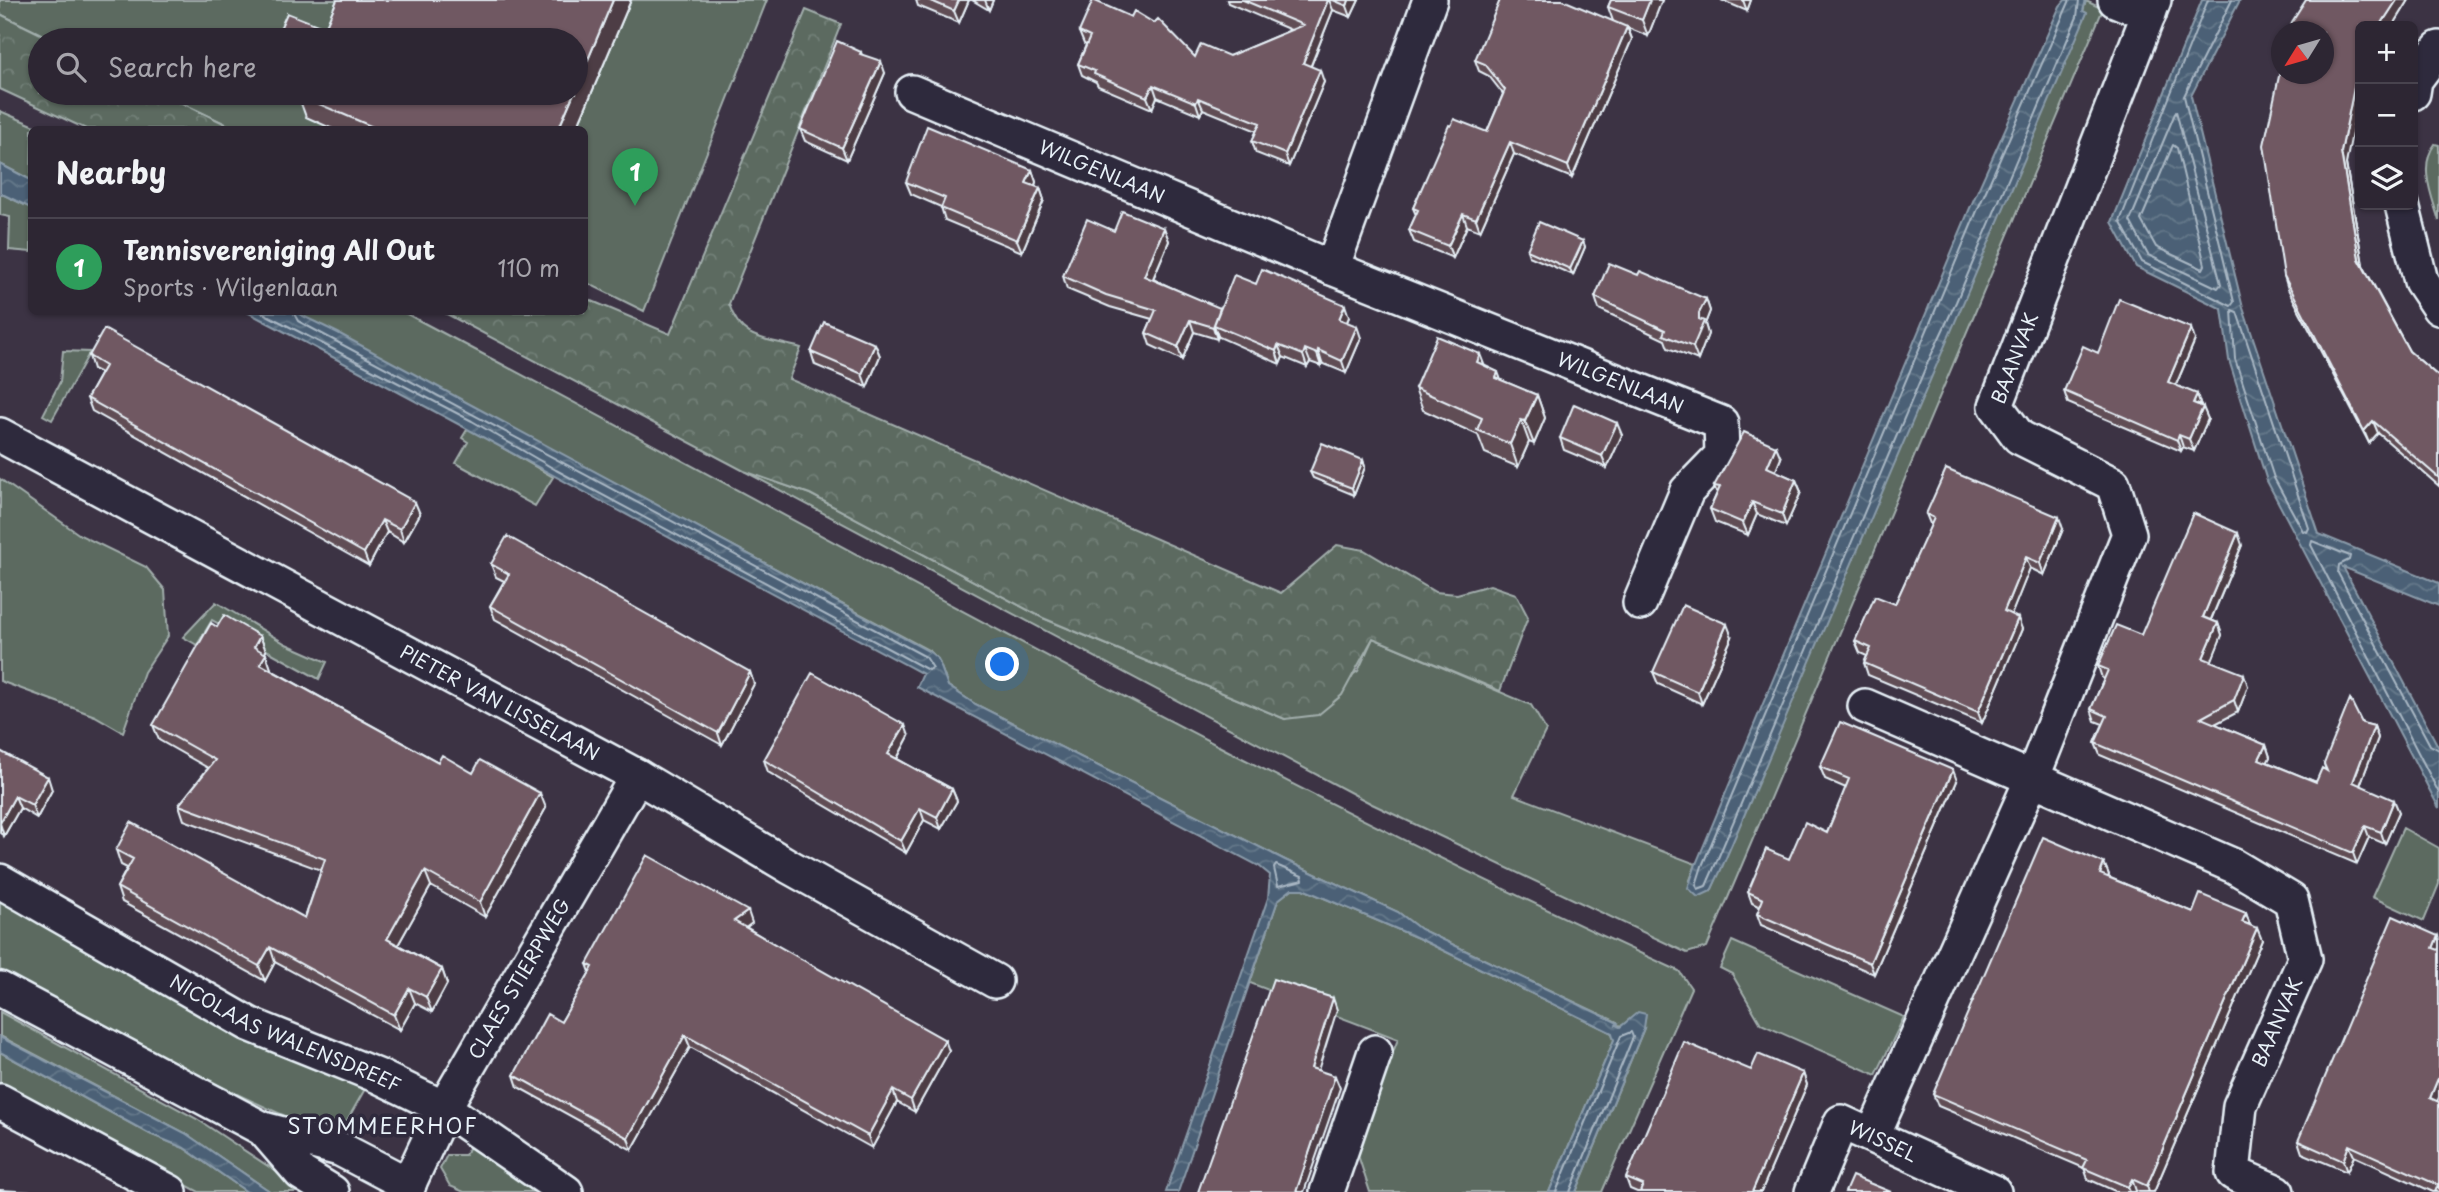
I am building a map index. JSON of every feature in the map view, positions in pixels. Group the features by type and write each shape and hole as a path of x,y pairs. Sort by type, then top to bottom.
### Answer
{"street":[{"path":"1332,268 1430,0"},
{"path":"2115,0 2152,7"},
{"name":"BAANVAK","path":"1873,1135 2032,779 2129,534 2113,484 2019,437 1996,406 2152,7"},
{"path":"2414,84 2439,48"},
{"name":"WILGENLAAN","path":"912,92 1332,268 1721,423 1722,455 1687,491 1640,603"},
{"path":"2403,210 2421,281 2439,308"},
{"name":"PIETER VAN LISSELAAN","path":"0,435 637,776 790,867 995,981"},
{"name":"BAANVAK","path":"1865,706 2234,866 2291,900 2305,959 2240,1105 2224,1182 2277,1192"},
{"name":"CLAES STIERPWEG","path":"407,1189 444,1108 637,776"},
{"name":"NICOLAAS WALENSDREEF","path":"0,881 249,1024 378,1076 444,1108 566,1192"},
{"path":"0,989 262,1129 340,1149 407,1189"},
{"path":"1327,1192 1376,1052"},
{"path":"0,1101 170,1192"},
{"name":"WISSEL","path":"1812,1192 1841,1122 1994,1192"},
{"path":"262,1129 301,1173 332,1192"}],"green space":[{"path":"0,0 767,0 644,311 588,283 588,126 230,126 186,105 588,105 588,28 29,28 0,14"},
{"path":"2086,1 2103,9 1707,947 1687,953 1372,804 744,471 810,494 1043,618 1285,719 1358,671 1373,638 1531,705 1546,730 1514,795 1696,864 1690,880 1711,891 2086,13 2083,11"},
{"path":"806,10 841,24 729,304 740,326 756,337 801,348 789,379 1281,593 1337,545 1364,550 1435,592 1457,594 1490,585 1516,594 1528,617 1500,691 1373,638 1342,695 1318,715 1285,719 1043,618 810,494 744,471 449,315 588,315 588,299 670,334"},
{"path":"0,14 29,28 28,102 0,89"},
{"path":"34,105 186,105 230,126 80,126"},
{"path":"0,111 35,126 28,126 28,178 0,164"},
{"path":"2435,144 2439,145 2439,221 2427,171 2427,162"},
{"path":"0,193 28,207 28,252 9,250 10,217 0,215"},
{"path":"301,315 409,315 1195,734 1516,895 1679,971 1691,988 1602,1192 1576,1192 1644,1028 1616,1025 1617,1022 1420,929 1398,912 1285,860 975,704 948,686 938,659 930,651"},
{"path":"63,351 90,352 52,420 43,415 60,382"},
{"path":"468,428 553,477 535,506 456,463 468,442 462,438"},
{"path":"0,479 80,535 146,567 165,590 168,636 144,672 123,732 95,716 0,681"},
{"path":"216,602 286,644 327,662 319,679 212,620 197,645 183,637"},
{"path":"2403,828 2439,848 2439,884 2424,921 2372,897"},
{"path":"1292,889 1303,889 1418,938 1612,1033 1614,1040 1549,1192 1370,1192 1356,1149 1398,1039 1250,983 1278,900"},
{"path":"0,900 290,1056 365,1089 337,1138 208,1080 0,970"},
{"path":"1732,941 1904,1017 1876,1075 1761,1024 1732,974 1720,968"},
{"path":"0,1012 197,1119 307,1192 271,1192 185,1133 0,1036"},
{"path":"0,1052 150,1134 184,1148 247,1192 199,1192 0,1085"},
{"path":"471,1145 542,1192 464,1192 450,1186 440,1169 447,1155 465,1155"}],"water":[{"path":"2065,0 2086,0 2083,11 2087,13 1720,872 1711,891 1698,897 1688,888 1696,864 1970,208"},
{"path":"2202,0 2240,0 2191,96 2243,308 2319,534 2439,583 2439,606 2343,567 2439,748 2439,808 2267,481 2229,360 2222,309 2136,267 2112,222"},
{"path":"0,164 28,178 28,207 0,193"},
{"path":"253,315 301,315 338,333 930,652 938,659 948,686 975,704 1285,860 1398,912 1420,929 1618,1023 1616,1025 1620,1027 1638,1012 1646,1014 1644,1028 1576,1192 1549,1192 1614,1040 1612,1033 1418,938 1303,889 1292,889 1278,900 1178,1192 1166,1192 1268,898 1270,875 1259,866 917,687 923,674"},
{"path":"0,1037 185,1133 271,1192 247,1192 184,1148 150,1134 0,1052"}],"building":[{"path":"337,0 613,0 588,59 588,28 325,28"},
{"path":"929,0 959,0 954,11"},
{"path":"1093,0 1131,17 1134,11 1154,23 1158,19 1195,57 1201,44 1229,56 1303,25 1243,0 1328,0 1303,63 1320,70 1285,154 1252,141 1260,123 1198,98 1196,103 1153,85 1147,97 1094,74 1095,71 1078,64 1090,37 1079,32"},
{"path":"1333,0 1349,0 1347,6"},
{"path":"1500,0 1563,0 1627,27 1568,166 1510,142 1476,219 1463,214 1448,246 1409,230 1418,210 1413,208 1449,125 1451,126 1454,119 1487,132 1505,90 1485,64 1475,60"},
{"path":"1611,0 1650,0 1642,20 1608,7"},
{"path":"2306,0 2397,0 2383,21 2355,21 2355,83 2341,152 2359,259 2409,351 2439,377 2439,478 2373,421 2364,431 2284,276 2264,145 2277,84 2334,84 2334,21 2293,21"},
{"path":"287,13 325,28 280,28"},
{"path":"837,41 861,52 860,54 881,61 842,148 800,129"},
{"path":"321,105 569,105 560,126 371,126"},
{"path":"927,126 1032,170 1026,183 1040,188 1017,240 941,208 945,198 906,182"},
{"path":"1122,211 1164,228 1144,276 1220,308 1213,327 1190,320 1178,347 1146,333 1156,310 1106,295 1063,276 1087,219 1114,231"},
{"path":"1539,222 1583,241 1570,269 1527,250"},
{"path":"1609,263 1638,275 1640,271 1706,299 1699,313 1699,319 1704,321 1693,347 1663,335 1665,330 1595,297"},
{"path":"1262,269 1345,305 1339,319 1357,326 1342,361 1318,350 1317,354 1305,349 1303,355 1278,345 1276,351 1214,325 1234,275 1256,284"},
{"path":"2119,299 2191,328 2168,382 2197,394 2193,403 2203,407 2189,439 2179,435 2177,440 2064,391 2083,346 2098,353"},
{"path":"824,322 875,344 862,374 811,352"},
{"path":"104,329 415,502 400,529 382,520 364,553 87,398 105,366 89,356"},
{"path":"1437,336 1480,354 1477,362 1498,372 1496,378 1537,395 1510,444 1477,430 1482,418 1415,388"},
{"path":"1574,404 1617,423 1602,456 1560,438"},
{"path":"1744,432 1776,446 1767,467 1796,480 1782,514 1752,502 1743,523 1710,509 1720,487 1714,486"},
{"path":"1322,443 1363,460 1352,488 1310,472"},
{"path":"1946,469 2059,517 2040,563 2026,557 2004,611 2018,618 1978,712 1864,663 1871,648 1855,641 1875,596 1895,604 1934,518 1926,514"},
{"path":"2193,513 2238,533 2203,617 2218,623 2203,658 2244,674 2234,700 2201,718 2266,745 2259,759 2316,782 2322,768 2327,771 2324,764 2350,699 2362,723 2374,726 2353,782 2394,800 2381,832 2365,826 2353,853 2095,743 2107,716 2091,709 2108,670 2098,666 2116,625 2141,635"},
{"path":"507,536 750,672 718,733 490,606 509,574 491,564"},
{"path":"1683,605 1727,624 1698,692 1653,672"},
{"path":"224,615 260,636 254,647 266,654 260,664 438,762 442,755 473,773 480,760 540,793 480,902 425,871 387,939 442,969 426,997 409,988 394,1015 270,947 259,966 117,887 133,859 116,850 131,822 305,918 325,859 179,805 215,760 153,725 211,623 217,627"},
{"path":"812,673 905,725 888,754 952,789 937,817 920,808 901,841 764,760"},
{"path":"1840,722 1953,770 1870,963 1757,914 1763,899 1748,892 1766,849 1789,859 1805,822 1827,833 1849,779 1820,767"},
{"path":"0,751 48,777 32,805 15,796 0,823"},
{"path":"2043,837 2104,863 2100,874 2193,912 2200,894 2246,913 2242,922 2257,928 2147,1186 2132,1179 2128,1187 2083,1168 2087,1160 1933,1094"},
{"path":"647,855 748,911 734,921 945,1040 911,1100 893,1090 868,1136 685,1035 628,1138 514,1075 547,1014 561,1022 593,967 587,964"},
{"path":"2393,916 2438,936 2433,948 2439,950 2439,1076 2430,1098 2439,1102 2439,1192 2435,1192 2438,1185 2349,1145 2343,1161 2298,1141"},
{"path":"1273,979 1333,998 1311,1068 1335,1076 1296,1192 1198,1192"},
{"path":"1684,1042 1751,1070 1758,1054 1803,1073 1752,1192 1640,1192 1643,1185 1626,1178"},
{"path":"1852,1176 1891,1192 1845,1192"},
{"path":"0,1190 33,1192 0,1192"}],"place":[{"name":"Tennisvereniging All Out","path":"635,206"}],"district":[{"name":"STOMMEERHOF","path":"383,1127"}]}
